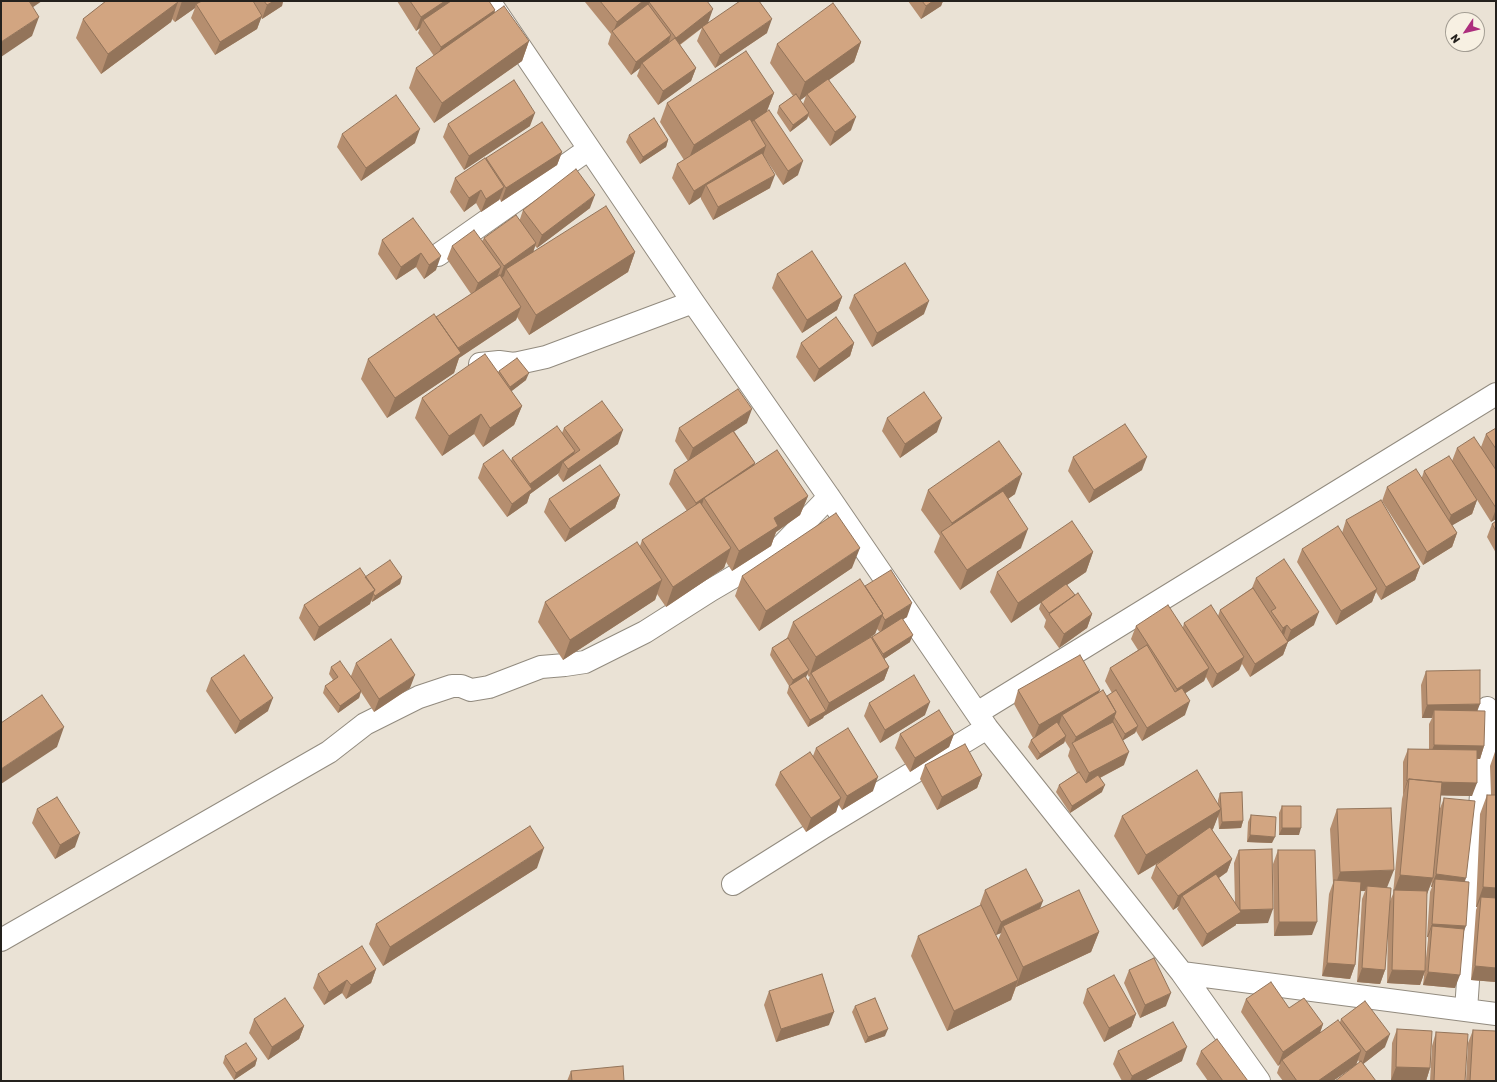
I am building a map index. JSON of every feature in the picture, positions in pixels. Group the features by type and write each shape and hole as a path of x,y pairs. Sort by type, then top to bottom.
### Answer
{"street":[{"path":"489,1 692,302 829,496 982,721 1182,973 1259,1081"},
{"path":"438,255 589,149"},
{"path":"480,364 499,362 514,364 546,356 692,302"},
{"path":"733,884 822,828 982,721 1496,394"},
{"path":"1,940 329,752 365,724 419,697 452,686 461,686 472,690 489,687 541,667 585,662 645,632 711,590 776,552 829,496"},
{"path":"1466,1010 1486,708"},
{"path":"1182,973 1496,1014"}],"building":[{"path":"1,1 29,1 39,17 1,42"},
{"path":"106,1 178,2 108,54 83,19"},
{"path":"202,1 253,1 262,16 220,42 196,4"},
{"path":"264,1 274,1 267,5"},
{"path":"410,1 445,1 421,17"},
{"path":"451,1 489,1 495,10 441,47 423,20"},
{"path":"600,1 643,1 617,22"},
{"path":"707,1 713,9 676,38 649,2"},
{"path":"740,1 759,1 772,19 720,55 702,27"},
{"path":"922,1 933,1 926,6"},
{"path":"833,3 861,42 805,82 777,44"},
{"path":"648,4 671,35 636,62 612,31"},
{"path":"504,6 529,41 442,103 416,68"},
{"path":"675,38 696,68 663,91 642,63"},
{"path":"746,51 774,93 694,145 667,103"},
{"path":"828,79 856,117 835,132 807,94"},
{"path":"514,80 535,113 469,156 448,124"},
{"path":"796,94 809,113 793,125 779,106"},
{"path":"396,95 420,129 366,168 342,134"},
{"path":"769,110 803,161 788,171 754,120"},
{"path":"654,118 668,140 643,157 629,135"},
{"path":"750,119 766,146 694,191 677,164"},
{"path":"542,122 562,152 506,188 486,158"},
{"path":"762,153 775,175 718,207 706,185"},
{"path":"485,158 504,187 486,199 481,190 469,198 455,178"},
{"path":"576,169 595,195 542,235 523,210"},
{"path":"606,206 635,252 536,315 506,269"},
{"path":"516,215 536,243 504,266 484,238"},
{"path":"413,218 441,256 429,265 421,253 401,267 382,240"},
{"path":"474,230 501,267 478,283 452,246"},
{"path":"812,251 842,297 807,320 777,274"},
{"path":"905,263 929,301 877,333 854,295"},
{"path":"500,275 521,307 458,348 436,317"},
{"path":"434,314 461,353 395,398 368,359"},
{"path":"836,317 854,343 819,369 801,343"},
{"path":"485,354 522,406 490,428 481,414 449,436 422,398"},
{"path":"517,358 529,373 510,387 499,371"},
{"path":"738,389 752,409 693,448 679,428"},
{"path":"924,392 942,418 905,444 887,418"},
{"path":"602,401 623,430 568,469 563,462 580,450 564,428"},
{"path":"1125,424 1147,457 1094,490 1073,457"},
{"path":"557,426 575,451 530,484 512,458"},
{"path":"1496,428 1496,449 1486,434"},
{"path":"733,431 755,463 696,503 674,470"},
{"path":"1474,437 1496,470 1496,508 1457,448"},
{"path":"999,441 1022,474 952,523 928,490"},
{"path":"503,450 532,489 512,504 483,464"},
{"path":"777,450 808,496 774,518 778,526 739,551 704,498"},
{"path":"1449,456 1477,500 1451,515 1424,471"},
{"path":"600,465 620,495 570,529 549,499"},
{"path":"1416,469 1457,533 1427,552 1387,487"},
{"path":"1003,491 1028,529 967,570 941,532"},
{"path":"1381,500 1420,567 1386,587 1346,520"},
{"path":"700,502 731,548 673,587 642,540"},
{"path":"836,513 860,548 766,611 742,576"},
{"path":"1072,521 1093,552 1018,603 997,572"},
{"path":"1496,521 1496,531 1492,524"},
{"path":"1338,526 1377,589 1341,611 1302,549"},
{"path":"637,542 662,580 570,640 545,602"},
{"path":"1284,559 1319,612 1291,630 1287,625 1283,628 1271,611 1276,608 1256,578"},
{"path":"390,560 402,577 375,596 373,593 375,590 365,577"},
{"path":"360,568 375,590 319,627 304,605"},
{"path":"891,570 912,603 885,620 882,615 883,614 865,586"},
{"path":"860,579 883,614 816,657 793,622"},
{"path":"1066,584 1075,595 1049,613 1041,602"},
{"path":"1253,588 1288,642 1255,664 1220,610"},
{"path":"1078,593 1092,614 1064,634 1049,614"},
{"path":"1168,605 1209,668 1177,689 1136,626"},
{"path":"1211,605 1244,657 1217,674 1184,623"},
{"path":"902,618 913,635 883,654 872,637"},
{"path":"871,637 889,667 829,703 811,673"},
{"path":"788,638 809,670 793,680 772,648"},
{"path":"391,639 415,675 379,699 356,663"},
{"path":"1147,645 1175,692 1182,688 1190,701 1147,728 1110,668"},
{"path":"244,655 273,698 240,721 211,678"},
{"path":"1080,655 1100,690 1039,725 1018,690"},
{"path":"340,661 361,691 340,706 325,686 338,677 331,667"},
{"path":"1480,670 1480,704 1427,705 1426,671"},
{"path":"914,675 930,702 885,730 869,703"},
{"path":"805,676 826,711 810,720 789,686"},
{"path":"1103,690 1116,712 1076,737 1062,715"},
{"path":"1116,690 1138,726 1125,734 1114,717 1116,712 1107,696"},
{"path":"42,695 64,727 1,769 1,723"},
{"path":"939,710 954,734 915,758 900,734"},
{"path":"1434,710 1485,711 1484,746 1434,745"},
{"path":"1057,722 1066,736 1040,754 1031,740"},
{"path":"1113,722 1129,752 1089,773 1072,743"},
{"path":"848,728 878,777 847,796 816,748"},
{"path":"965,744 982,775 942,797 925,765"},
{"path":"1408,749 1477,750 1477,783 1437,782 1409,779 1407,781"},
{"path":"810,752 841,798 811,818 780,772"},
{"path":"1197,770 1221,809 1146,855 1122,816"},
{"path":"1079,772 1086,783 1098,775 1105,785 1072,806 1059,785"},
{"path":"1409,779 1442,782 1433,878 1400,875"},
{"path":"1242,792 1243,821 1222,822 1220,793"},
{"path":"1487,795 1496,795 1496,888 1483,887"},
{"path":"57,797 80,833 60,845 37,809"},
{"path":"1444,798 1475,801 1466,878 1436,874"},
{"path":"1282,806 1301,806 1301,828 1282,828"},
{"path":"1391,808 1394,870 1340,872 1337,809"},
{"path":"1251,815 1276,817 1275,837 1250,835"},
{"path":"530,826 544,848 390,947 376,924"},
{"path":"1210,827 1232,859 1178,896 1156,865"},
{"path":"1272,849 1273,909 1240,910 1239,850"},
{"path":"1278,850 1315,850 1317,922 1279,922"},
{"path":"1026,869 1043,901 1001,922 985,890"},
{"path":"1216,874 1241,912 1207,934 1182,896"},
{"path":"1435,879 1469,882 1466,926 1432,924"},
{"path":"1334,880 1361,882 1355,965 1327,963"},
{"path":"1367,886 1391,888 1385,970 1362,968"},
{"path":"1079,890 1099,932 1023,967 1003,926"},
{"path":"1394,890 1427,891 1425,971 1392,970"},
{"path":"1481,897 1496,898 1496,968 1475,966"},
{"path":"981,905 1018,980 954,1011 918,936"},
{"path":"1432,926 1464,929 1460,975 1428,972"},
{"path":"362,946 376,969 351,985 347,980 329,992 318,974"},
{"path":"1154,958 1171,993 1145,1005 1129,970"},
{"path":"822,974 834,1012 781,1029 769,991"},
{"path":"1114,975 1136,1014 1109,1028 1087,989"},
{"path":"1271,982 1289,1008 1304,998 1323,1024 1283,1052 1246,999"},
{"path":"285,998 304,1026 272,1047 254,1019"},
{"path":"875,998 888,1029 868,1037 855,1006"},
{"path":"1365,1001 1390,1034 1366,1052 1341,1019"},
{"path":"1338,1020 1361,1051 1318,1081 1297,1081 1282,1060"},
{"path":"1173,1022 1187,1047 1132,1076 1118,1051"},
{"path":"1397,1029 1432,1031 1430,1068 1396,1067"},
{"path":"1473,1030 1496,1031 1496,1081 1470,1081"},
{"path":"1436,1032 1468,1034 1465,1081 1434,1081"},
{"path":"1217,1039 1248,1081 1223,1081 1201,1051"},
{"path":"246,1043 257,1059 236,1073 225,1056"},
{"path":"1361,1061 1376,1081 1335,1081"},
{"path":"623,1066 624,1081 572,1081 571,1071"}]}
